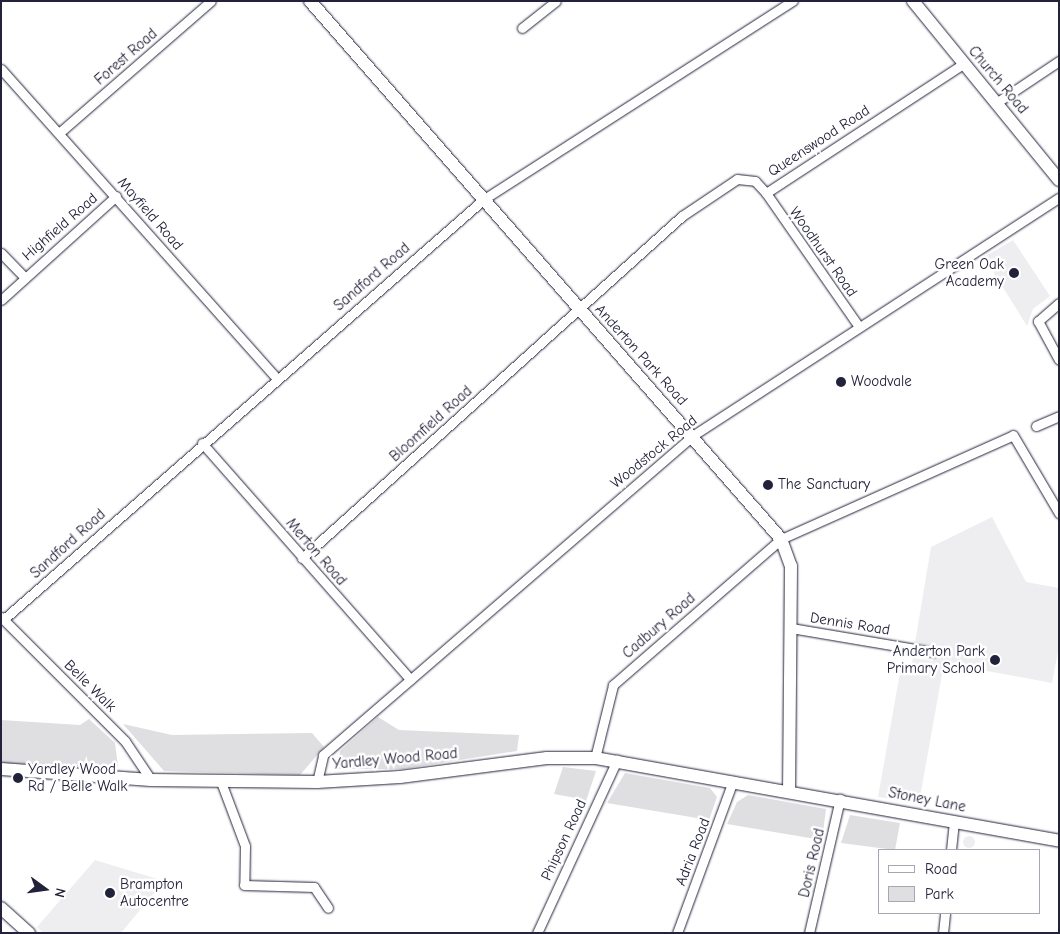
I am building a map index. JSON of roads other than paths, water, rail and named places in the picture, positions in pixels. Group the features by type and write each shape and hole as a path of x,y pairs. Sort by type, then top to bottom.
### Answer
{"street":[{"name":"Forest Road","path":"59,133 211,1"},
{"name":"Anderton Park Road","path":"310,1 781,539 791,566 789,790"},
{"path":"522,28 556,1"},
{"name":"Sandford Road","path":"3,618 276,378 484,199 793,1"},
{"name":"Church Road","path":"913,1 1059,180"},
{"path":"996,103 1059,61"},
{"name":"Queenswood Road","path":"579,310 682,216 724,186 749,179 766,193 963,64"},
{"name":"Mayfield Road","path":"1,69 276,378"},
{"name":"Woodhurst Road","path":"766,193 859,327"},
{"name":"Highfield Road","path":"1,300 24,277 116,196"},
{"name":"Woodstock Road","path":"317,782 323,755 692,436 1059,198"},
{"path":"1,254 24,277"},
{"path":"1059,303 1038,321 1059,360"},
{"name":"Bloomfield Road","path":"302,558 579,310"},
{"path":"1036,426 1059,416"},
{"name":"Cadbury Road","path":"595,758 613,685 781,539 1013,435 1059,513"},
{"name":"Merton Road","path":"202,443 410,679"},
{"name":"Belle Walk","path":"3,618 125,741 151,780"},
{"name":"Dennis Road","path":"791,628 933,652"},
{"name":"Yardley Wood Road","path":"1,769 151,780 317,782 400,777 546,758 595,758 789,790"},
{"name":"Phipson Road","path":"537,933 616,760"},
{"name":"Adria Road","path":"677,933 734,781"},
{"path":"221,782 245,846 244,885 314,887 328,908"},
{"name":"Stoney Lane","path":"789,790 1059,841"},
{"name":"Doris Road","path":"809,933 840,799"},
{"path":"951,849 954,822"},
{"path":"1,908 29,933"},
{"path":"943,933 945,914"}],"place":[{"name":"Green Oak Academy","path":"1014,273"},
{"name":"Woodvale","path":"841,382"},
{"name":"The Sanctuary","path":"768,485"},
{"name":"Anderton Park Primary School","path":"995,660"},
{"name":"Yardley Wood Rd / Belle Walk","path":"18,778"},
{"name":"Brampton Autocentre","path":"110,893"}]}
